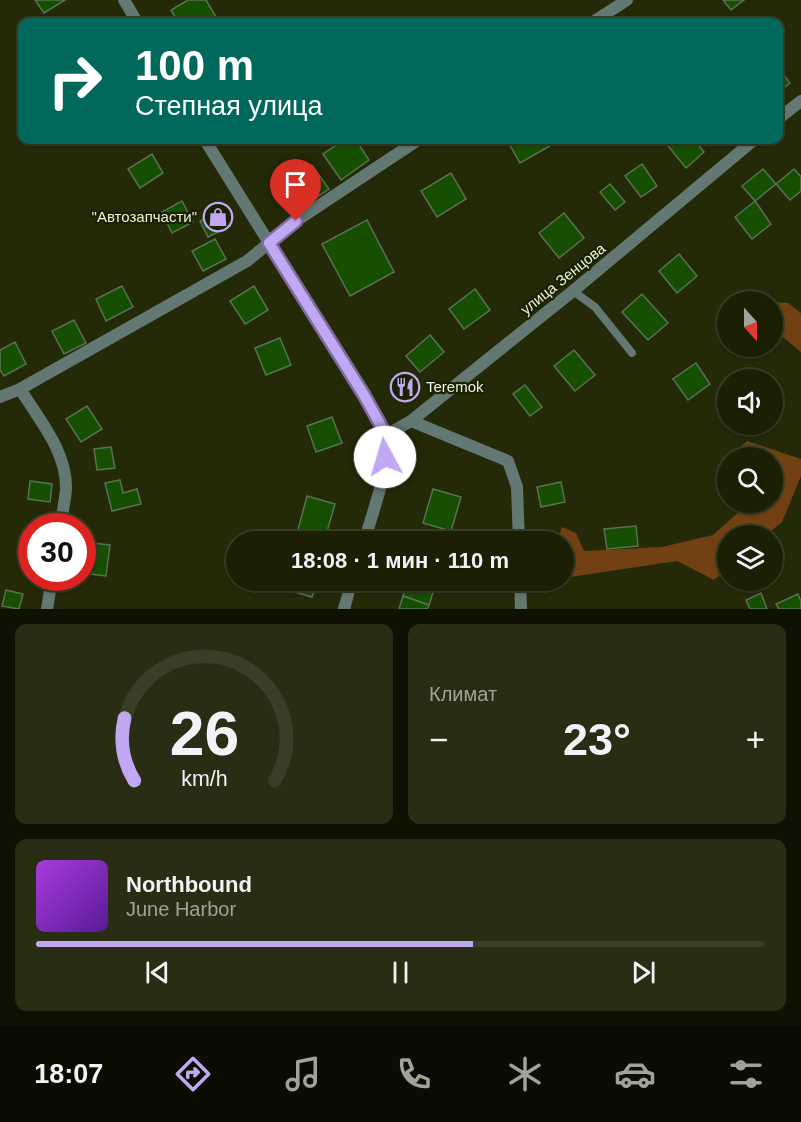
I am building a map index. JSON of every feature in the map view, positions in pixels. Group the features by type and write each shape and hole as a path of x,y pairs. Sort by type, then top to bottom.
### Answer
{"street":[{"path":"124,0 135,18"},
{"path":"599,18 627,0"},
{"path":"783,116 799,106"},
{"path":"207,144 364,395 386,435 379,490 367,531"},
{"path":"0,397 20,389 247,261 296,221 412,144"},
{"name":"улица Зенцова","path":"386,435 411,421 573,291 749,144"},
{"path":"20,389 54,443 63,465 66,488 62,513"},
{"path":"411,421 508,461 517,487 519,531"},
{"path":"48,609 50,591"},
{"path":"344,609 349,591"},
{"path":"520,591 521,609"}],"lane":[{"path":"573,291 595,307 632,353"}],"shaded area":[{"path":"783,303 788,303 801,313 801,352 783,337"},
{"path":"747,441 765,447 741,447"},
{"path":"783,453 801,459 801,476 782,522 778,525 724,525 738,513 783,513"},
{"path":"717,531 717,577 714,580 677,561 574,576 574,532 584,551 662,547 713,535"}],"building":[{"path":"35,0 65,0 44,13"},
{"path":"188,0 206,0 217,18 176,18 171,10"},
{"path":"723,0 744,0 731,10"},
{"path":"783,74 790,83 783,88"},
{"path":"338,144 359,144 369,160 341,180 323,154"},
{"path":"509,144 553,144 520,163"},
{"path":"671,144 697,144 704,152 686,168 668,146"},
{"path":"152,154 163,173 140,188 128,169"},
{"path":"642,164 657,186 641,197 625,176"},
{"path":"312,165 329,189 311,201 295,178"},
{"path":"763,169 776,184 755,201 742,186"},
{"path":"794,169 801,177 801,191 790,200 776,184"},
{"path":"451,173 466,199 437,217 421,191"},
{"path":"610,184 625,202 615,210 600,192"},
{"path":"182,201 193,222 172,233 162,212"},
{"path":"755,201 771,224 752,239 735,217"},
{"path":"222,210 230,226 208,237 200,221"},
{"path":"564,213 584,238 559,258 539,233"},
{"path":"367,220 394,272 350,296 322,244"},
{"path":"215,239 226,259 203,271 192,251"},
{"path":"679,254 697,276 677,293 659,271"},
{"path":"122,286 133,307 106,321 96,299"},
{"path":"254,286 268,310 245,324 230,301"},
{"path":"475,289 490,310 464,329 449,309"},
{"path":"642,294 668,323 648,340 622,312"},
{"path":"74,320 86,343 64,354 52,331"},
{"path":"430,335 444,352 420,372 406,356"},
{"path":"280,338 291,365 266,375 255,348"},
{"path":"15,342 26,364 4,376 0,370 0,350"},
{"path":"574,350 595,375 575,391 554,366"},
{"path":"696,363 710,384 688,400 673,379"},
{"path":"525,385 542,407 530,416 513,394"},
{"path":"87,406 102,429 81,442 66,419"},
{"path":"332,417 342,443 316,452 307,426"},
{"path":"111,447 115,468 97,470 94,449"},
{"path":"120,480 123,493 137,489 141,504 112,511 105,483"},
{"path":"30,481 52,484 50,502 28,499"},
{"path":"561,482 565,502 541,507 537,487"},
{"path":"433,489 461,497 451,531 423,523"},
{"path":"307,496 335,504 327,531 298,531"},
{"path":"636,526 638,546 607,549 604,529"},
{"path":"96,543 110,545 106,576 96,575"},
{"path":"6,590 23,594 19,609 2,606"},
{"path":"291,591 314,591 312,597"},
{"path":"405,591 433,591 429,605 403,596"},
{"path":"761,593 767,609 750,609 746,600"},
{"path":"798,594 801,609 779,609 776,604"},
{"path":"403,596 429,605 427,609 399,609"}],"place":[{"name":"\"Автозапчасти\"","path":"218,217"},
{"name":"Teremok","path":"405,387"}],"route":[{"path":"296,221 269,243 364,395 386,435 385,457"}]}
